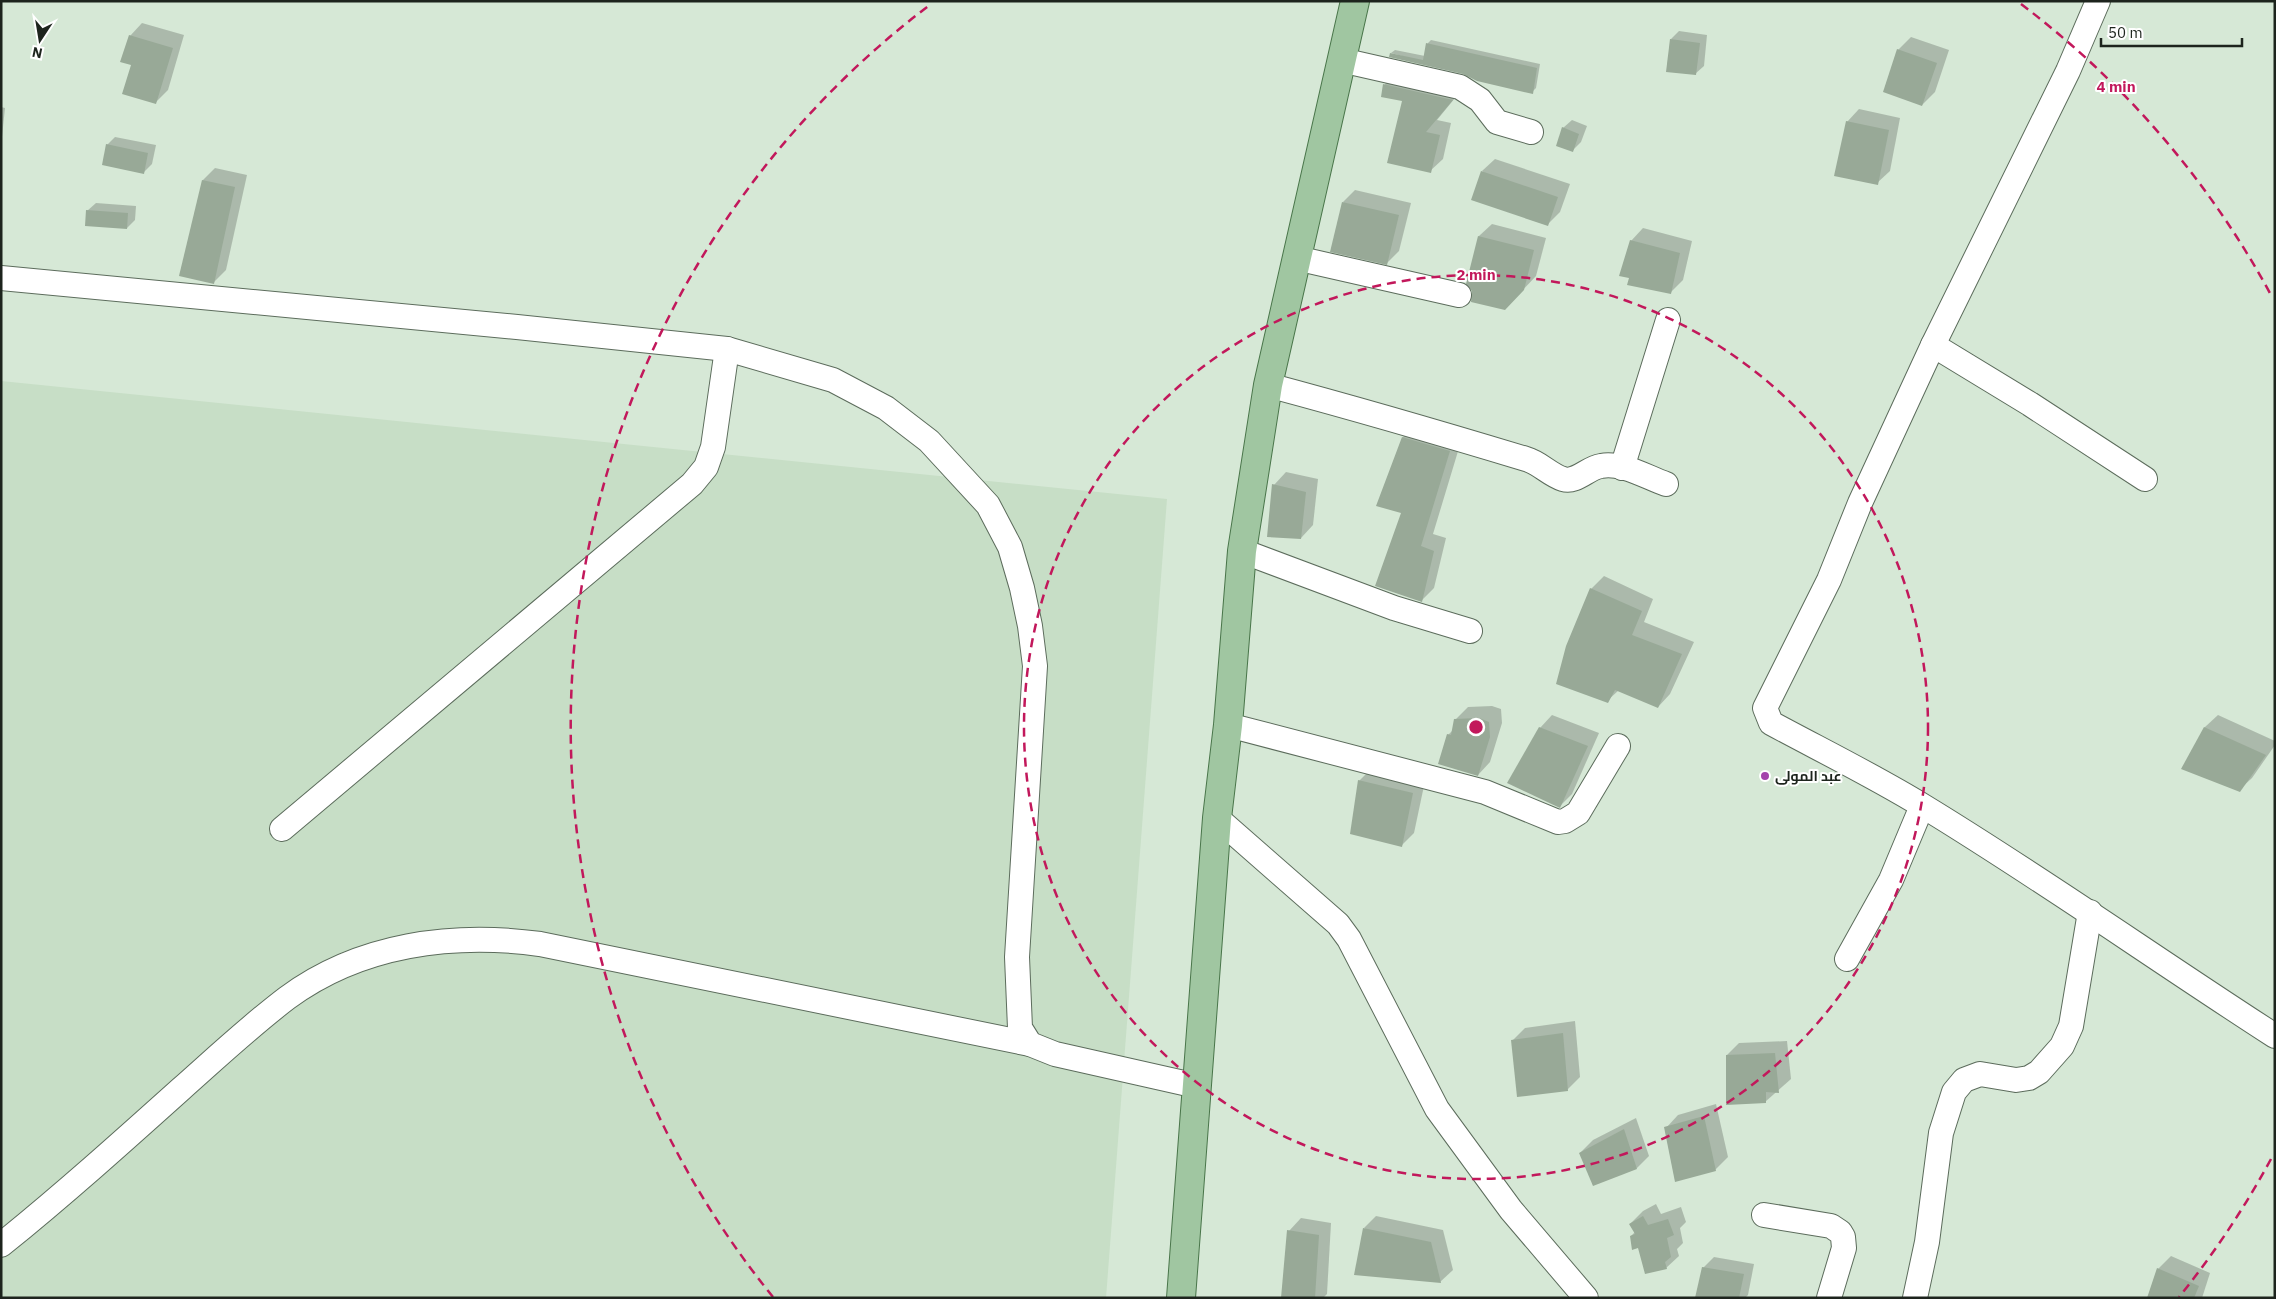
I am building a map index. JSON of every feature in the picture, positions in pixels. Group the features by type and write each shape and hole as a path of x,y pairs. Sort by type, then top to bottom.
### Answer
{"main road":[{"path":"1181,1298 1217,818 1228,725 1242,551 1268,385 1355,1"}],"street":[{"path":"2098,1 2063,80 1933,345 1860,503 1829,580 1765,708 1770,723 1922,806 2090,912 2275,1036"},
{"path":"1342,60 1460,87 1480,100 1497,122 1531,132"},
{"path":"1296,258 1459,295"},
{"path":"1,278 518,326 728,349 834,380 886,408 929,440 988,505 1010,547 1022,588 1030,626 1035,666 1017,957 1020,1028 1030,1044"},
{"path":"1622,468 1668,320"},
{"path":"1933,345 2030,404 2145,479"},
{"path":"282,829 692,484 706,467 713,448 728,349"},
{"path":"1268,385 1397,420 1529,460 1563,479 1573,479 1588,470 1601,466 1622,468 1666,484"},
{"path":"1242,551 1394,608 1470,631"},
{"path":"1228,725 1486,792 1558,822 1565,821 1578,814 1618,746"},
{"path":"1847,959 1891,880 1922,806"},
{"path":"1217,818 1338,924 1349,939 1437,1110 1511,1210 1586,1298"},
{"path":"1915,1298 1928,1242 1941,1133 1954,1092 1964,1080 1980,1074 2016,1080 2029,1078 2039,1072 2062,1046 2071,1026 2090,912"},
{"path":"1,1246 238,1038 288,997 312,982 354,962 388,950 415,944 478,938 540,944 1030,1044 1055,1054 1197,1086"},
{"path":"1764,1215 1831,1226 1840,1232 1843,1237 1844,1248 1829,1298"}],"shaded area":[{"path":"1,381 1167,499 1106,1298 1,1298"}],"building":[{"path":"129,35 173,48 156,104 122,94 131,65 120,62"},
{"path":"1670,39 1700,43 1696,75 1666,72"},
{"path":"1426,43 1537,68 1533,94 1477,81 1463,74 1389,57 1390,53 1423,60"},
{"path":"1897,49 1937,63 1922,106 1883,92"},
{"path":"1383,84 1453,100 1426,132 1440,135 1431,173 1387,163 1402,101 1381,97"},
{"path":"1846,121 1889,130 1878,185 1834,176"},
{"path":"1562,127 1579,134 1573,152 1556,146"},
{"path":"106,144 148,153 144,174 102,165"},
{"path":"1481,171 1558,197 1548,226 1471,200"},
{"path":"202,180 235,187 214,284 179,276"},
{"path":"1342,202 1399,215 1387,265 1330,252"},
{"path":"86,210 128,213 127,229 85,226"},
{"path":"1478,236 1534,250 1524,290 1505,310 1471,302 1472,291 1466,284"},
{"path":"1630,240 1680,253 1671,294 1627,285 1629,278 1619,276"},
{"path":"1402,437 1450,451 1421,546 1434,551 1422,602 1375,586 1401,513 1376,506"},
{"path":"1272,484 1306,492 1301,539 1267,537"},
{"path":"1590,588 1642,611 1632,635 1682,654 1658,708 1615,690 1608,703 1556,684 1566,646"},
{"path":"1479,718 1489,722 1490,737 1478,776 1438,764 1447,734 1451,735 1454,719"},
{"path":"1539,727 1588,746 1560,808 1507,783"},
{"path":"2204,727 2266,755 2240,792 2181,769"},
{"path":"1358,780 1413,793 1402,847 1350,834"},
{"path":"1563,1033 1568,1091 1517,1097 1511,1040"},
{"path":"1775,1053 1779,1093 1766,1092 1766,1103 1726,1105 1726,1055"},
{"path":"1704,1116 1716,1171 1675,1182 1664,1127"},
{"path":"1624,1129 1637,1169 1593,1186 1579,1153"},
{"path":"1643,1216 1648,1225 1668,1219 1674,1235 1667,1238 1671,1257 1665,1262 1667,1269 1645,1274 1638,1248 1632,1250 1630,1236 1635,1234 1629,1224"},
{"path":"1363,1228 1431,1242 1441,1283 1354,1275"},
{"path":"1287,1230 1319,1235 1315,1298 1281,1298"},
{"path":"1702,1267 1744,1274 1739,1298 1695,1298"},
{"path":"2157,1268 2199,1286 2194,1298 2147,1298"}],"place":[{"name":"عبد المولى","path":"1765,776"}]}
